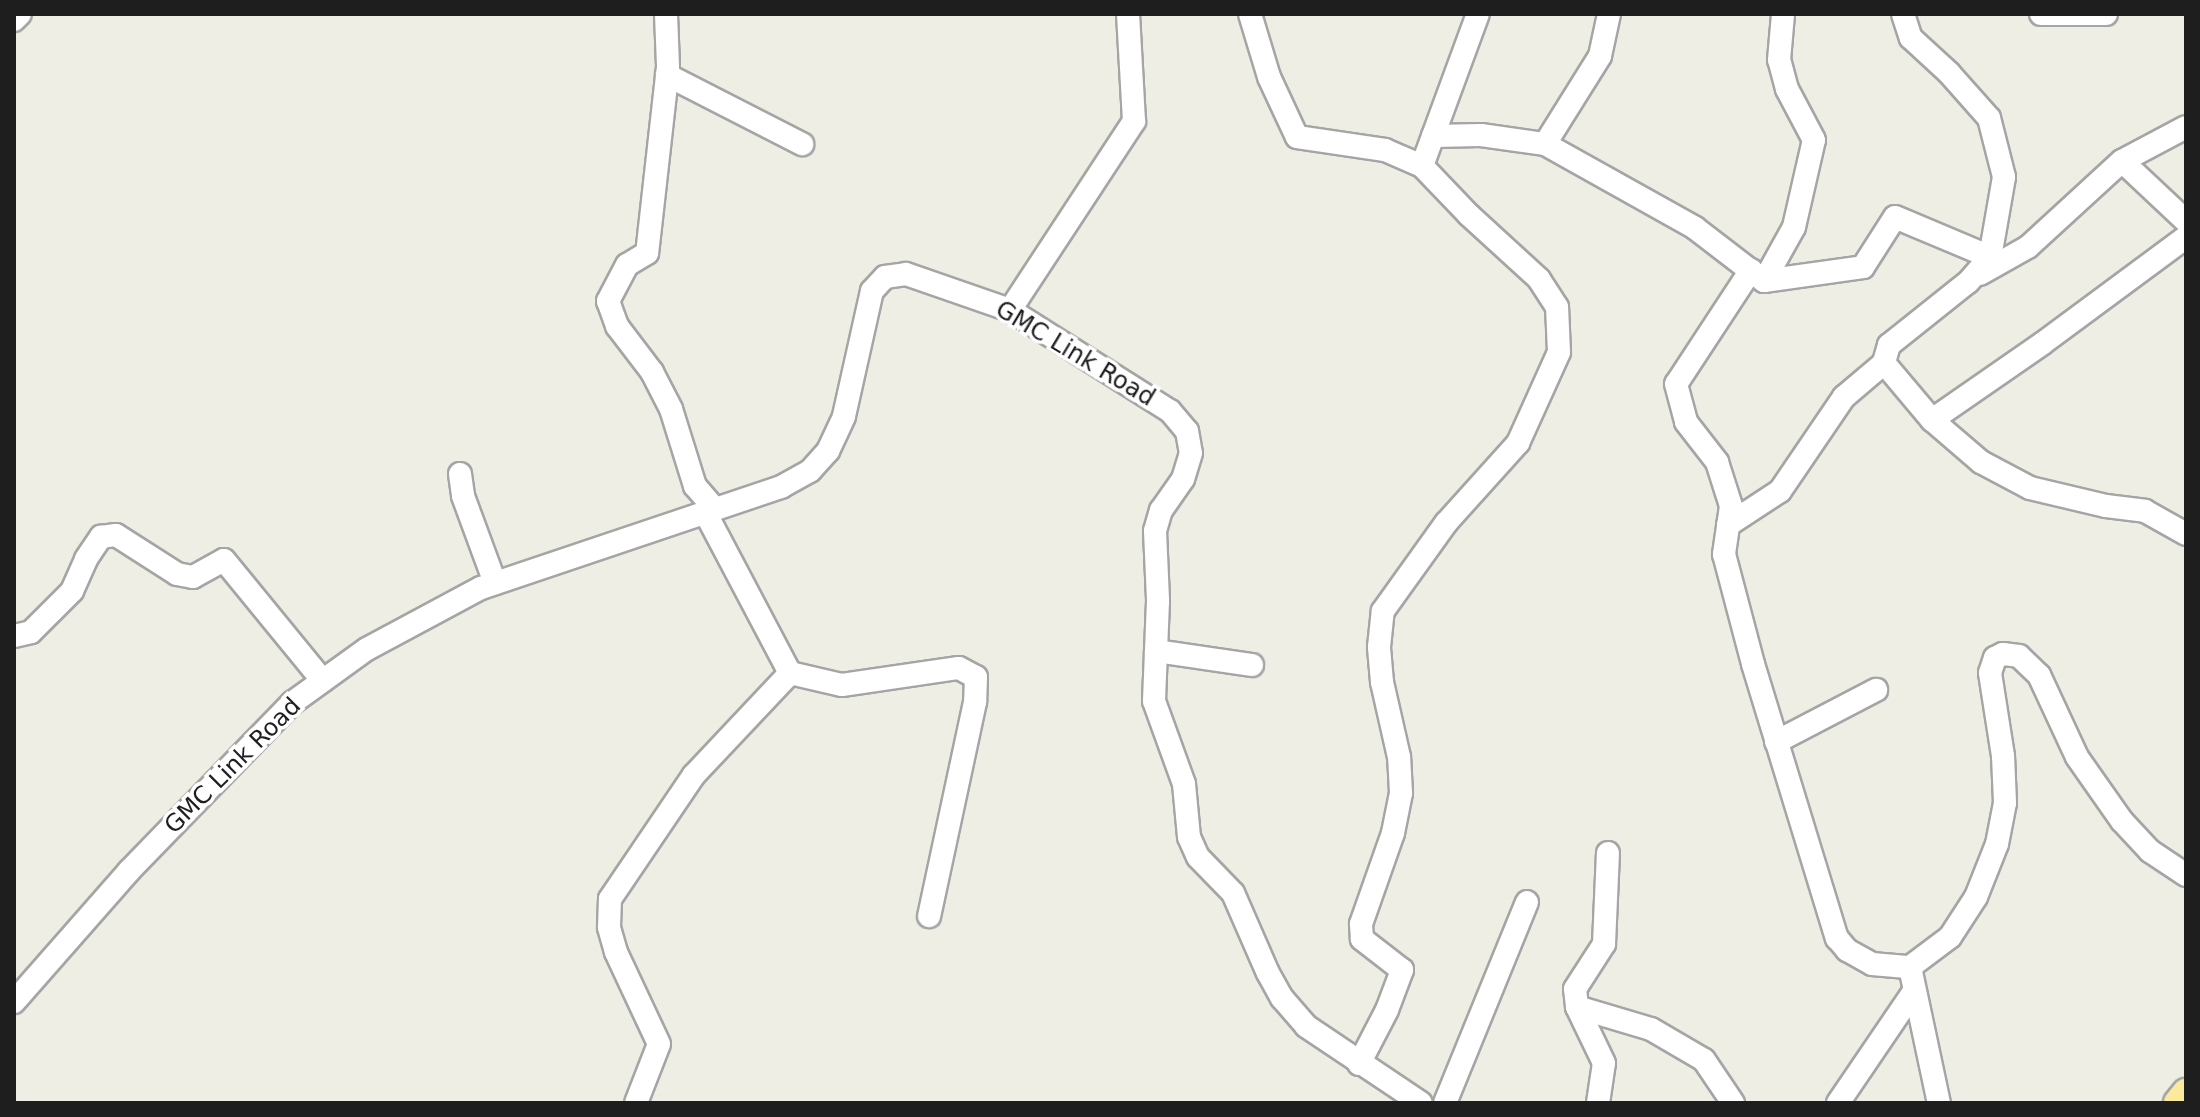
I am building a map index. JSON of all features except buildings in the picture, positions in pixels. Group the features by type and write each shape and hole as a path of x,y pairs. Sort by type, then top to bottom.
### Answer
{"main road":[{"path":"2178,1103 2186,1093"}],"street":[{"path":"14,20 20,14"},
{"path":"666,14 667,75 647,253 627,265 608,301 617,326 652,372 671,409 695,486 710,510 790,673"},
{"path":"1010,310 1134,121 1128,14"},
{"path":"1250,14 1269,77 1297,137 1385,150 1422,166 1469,215 1539,279 1557,307 1559,352 1518,443 1446,523 1383,611 1379,647 1382,682 1399,757 1401,793 1393,833 1361,924 1362,939 1402,970 1387,1010 1359,1064"},
{"path":"1422,166 1478,14"},
{"path":"1545,144 1600,56 1609,14"},
{"path":"1783,14 1779,60 1787,89 1814,140 1794,227 1676,384 1686,422 1717,462 1731,506 1724,554 1776,742 1837,938 1847,950 1872,964 1910,967 1950,937 1976,897 1997,844 2004,787 1990,673 1995,658 2003,654 2019,656 2039,675 2077,757 2122,821 2150,851 2186,875"},
{"path":"1903,14 1911,38 1949,73 1989,118 2004,177 1990,257 1968,282"},
{"path":"2041,14 2106,14"},
{"path":"667,75 802,144"},
{"path":"1728,525 1780,491 1844,397 1884,363 1889,345 1968,282 2028,247 2122,161 2186,127"},
{"path":"1433,136 1481,135 1545,144 1695,228 1758,276 1863,267 1895,217 1990,257"},
{"path":"2122,161 2186,221"},
{"path":"1932,420 2043,343 2186,237"},
{"name":"GMC Link Road","path":"14,1002 129,871 292,703 367,649 495,583 781,487 810,471 828,451 844,416 872,291 885,277 906,274 1010,310 1170,411 1187,431 1191,453 1183,479 1161,510 1155,531 1154,701 1184,784 1189,837 1198,857 1233,893 1282,998 1306,1026 1421,1103"},
{"path":"1884,363 1932,420 1981,462 2030,488 2106,506 2145,511 2186,534"},
{"path":"460,474 463,496 495,583"},
{"path":"14,636 31,632 72,591 86,559 101,537 116,535 177,574 193,577 224,560 323,681"},
{"path":"1156,651 1252,665"},
{"path":"790,673 842,685 959,668 976,677 975,702 929,916"},
{"path":"636,1103 659,1044 616,952 609,927 610,899 694,775 790,673"},
{"path":"1776,742 1876,690"},
{"path":"1598,1103 1604,1063 1577,1007 1575,989 1604,944 1608,853"},
{"path":"1445,1103 1527,902"},
{"path":"1910,967 1939,1103"},
{"path":"1838,1103 1914,991"},
{"path":"1577,1007 1651,1029 1704,1060 1733,1103"}]}
